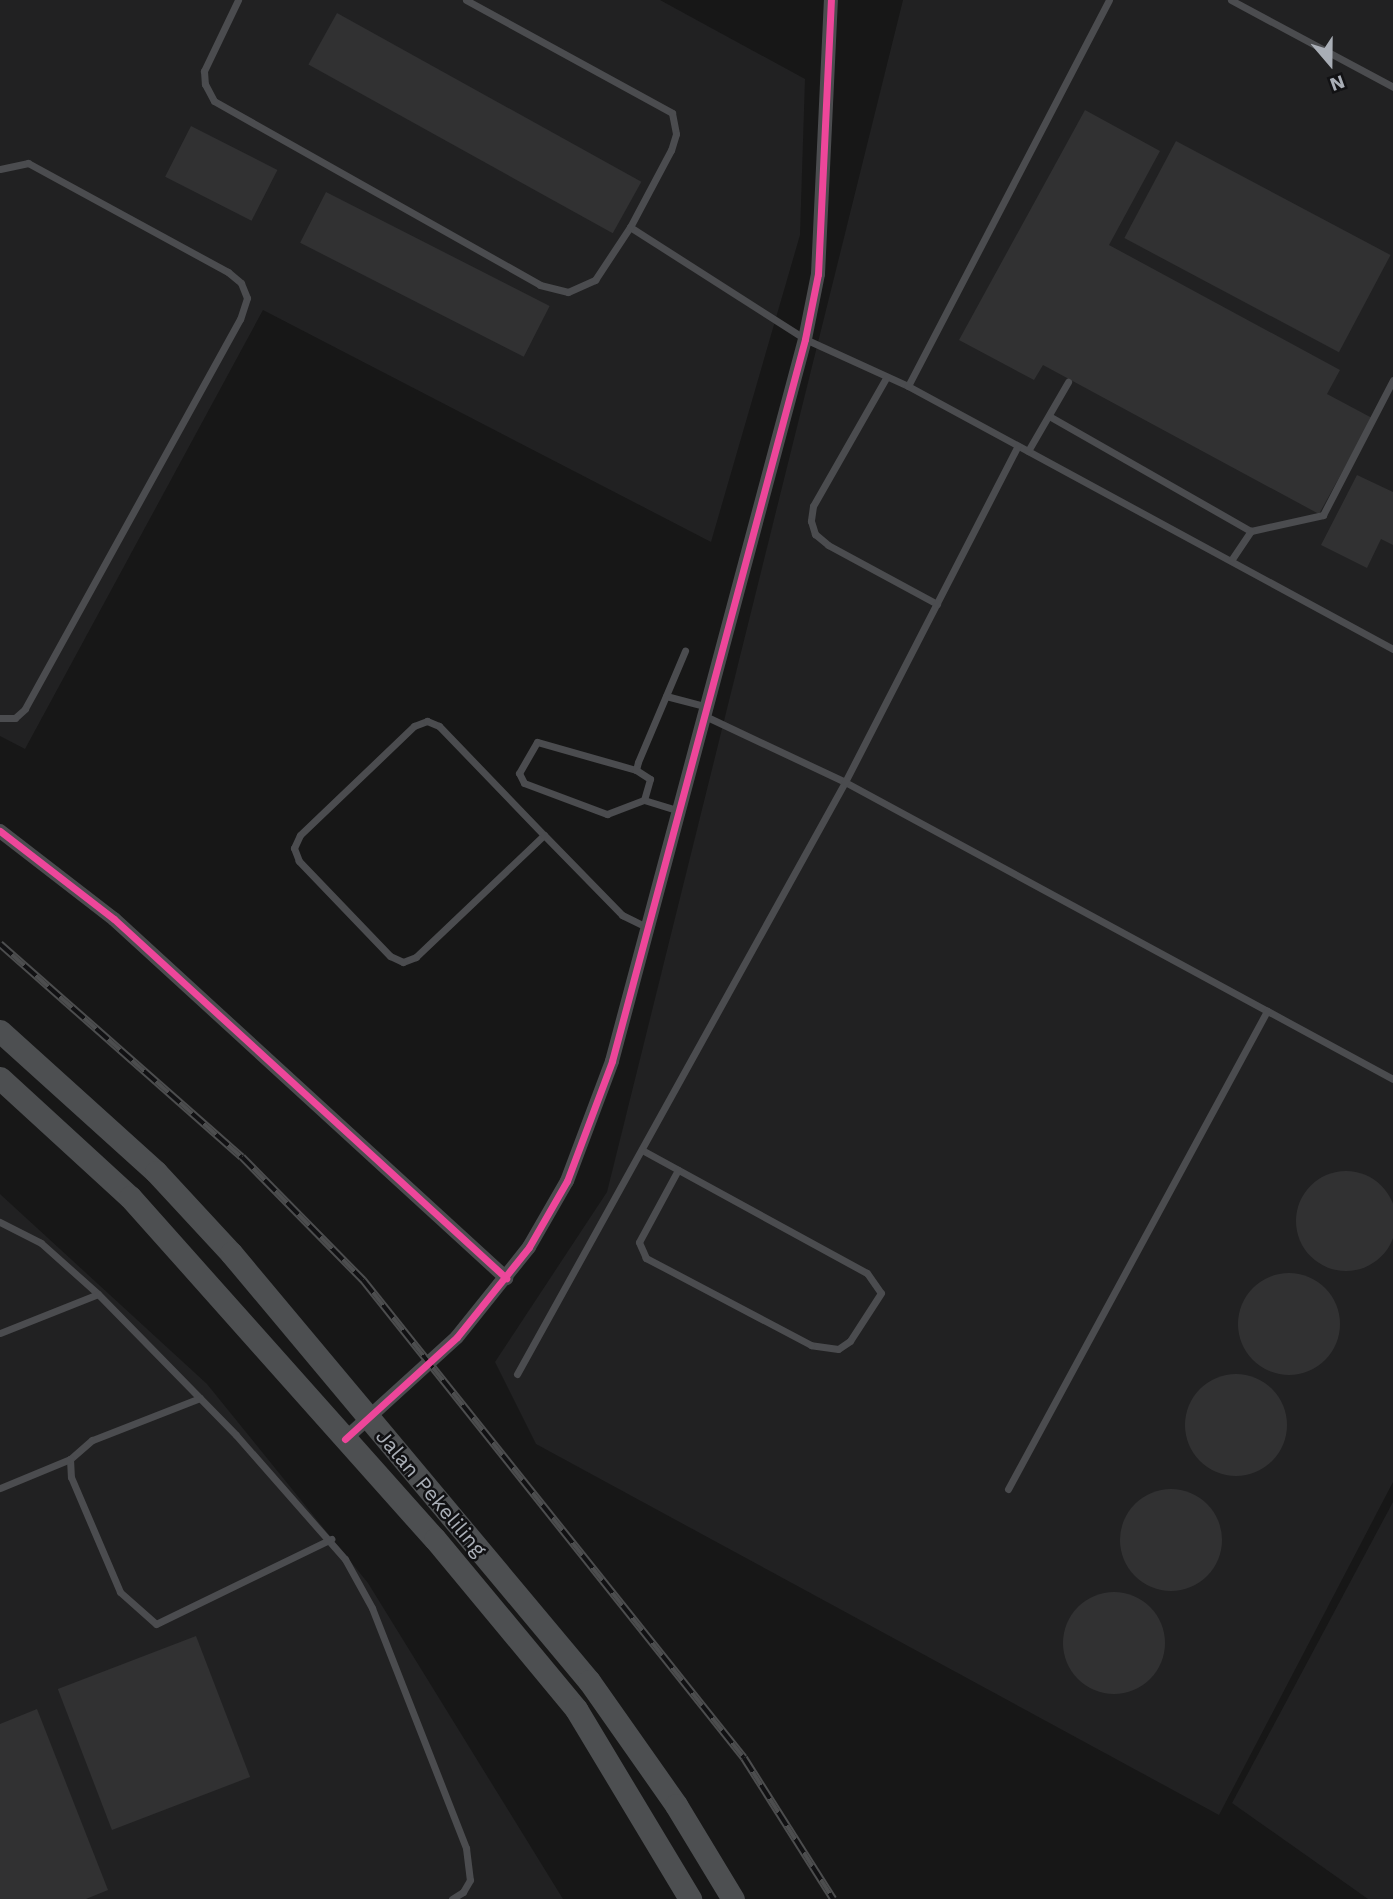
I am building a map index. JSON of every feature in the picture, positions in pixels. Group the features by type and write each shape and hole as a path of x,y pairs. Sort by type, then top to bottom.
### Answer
{"main road":[{"name":"Jalan Pekeliling","path":"0,1031 156,1172 231,1254 589,1682 676,1805 733,1899"},
{"name":"Jalan Pekeliling","path":"0,1078 130,1197 345,1438 576,1709 690,1899"}],"street":[{"path":"345,1438 457,1337 506,1278 551,1213 572,1169 612,1061 805,339 818,274 831,0"},
{"path":"0,831 114,919 506,1278"}],"lane":[{"path":"238,0 204,71 205,84 214,101 540,285 568,292 595,280 629,227 671,150 676,134 672,113 466,0"},
{"path":"908,386 1109,0"},
{"path":"1231,0 1393,87"},
{"path":"0,169 28,163 228,272 242,283 247,298 240,319 25,709 15,718 0,718"},
{"path":"629,227 805,339 908,386 1232,559 1393,649"},
{"path":"886,378 813,506 811,521 815,534 828,545 937,604"},
{"path":"1048,416 1251,531 1324,514 1393,380"},
{"path":"1028,451 1068,382"},
{"path":"517,1374 845,782 1018,446"},
{"path":"1232,559 1251,531"},
{"path":"636,770 685,651"},
{"path":"666,696 707,712 845,782 1393,1079"},
{"path":"544,835 416,957 403,962 390,956 299,861 294,848 309,826 414,726 427,721 439,726 622,915 648,927"},
{"path":"643,800 650,779 636,770 537,742 519,773 524,783 607,814 643,800 679,811"},
{"path":"1009,1489 1267,1011"},
{"path":"642,1150 867,1273 881,1293 850,1341 838,1349 811,1345 646,1258 639,1242 678,1170"},
{"path":"0,1222 41,1243 98,1294 200,1398 331,1539 372,1608 466,1848 470,1880 463,1892 452,1899"},
{"path":"0,1333 98,1294"},
{"path":"0,1488 70,1459 92,1440 200,1398"},
{"path":"70,1459 71,1477 120,1592 156,1624 331,1539"}],"shaded area":[{"path":"0,0 660,0 805,79 800,235 711,542 263,310 25,749 0,736"},
{"path":"903,0 1393,0 1393,1482 1219,1815 536,1444 495,1362 607,1192"},
{"path":"0,1194 207,1384 368,1583 563,1899 0,1899"},
{"path":"1393,1502 1393,1899 1368,1899 1232,1803"}],"building":[{"path":"337,13 641,182 613,233 308,65"},
{"path":"1085,110 1160,151 1109,245 1340,370 1327,394 1372,418 1319,514 1043,365 1034,380 959,340"},
{"path":"191,126 277,170 252,221 165,177"},
{"path":"1176,141 1391,255 1339,352 1124,238"},
{"path":"326,192 550,306 524,357 300,243"},
{"path":"1357,475 1393,492 1393,545 1381,539 1367,568 1321,545"},
{"path":"1346,1171 1365,1175 1382,1185 1392,1202 1396,1221 1392,1240 1382,1257 1365,1267 1346,1271 1327,1267 1310,1257 1300,1240 1296,1221 1300,1202 1310,1185 1327,1175"},
{"path":"1289,1273 1308,1277 1325,1288 1336,1305 1340,1324 1336,1343 1325,1360 1308,1371 1289,1375 1270,1371 1253,1360 1242,1343 1238,1324 1242,1305 1253,1288 1270,1277"},
{"path":"1236,1374 1255,1378 1272,1389 1283,1406 1287,1425 1283,1444 1272,1461 1255,1472 1236,1476 1217,1472 1200,1461 1189,1444 1185,1425 1189,1406 1200,1389 1217,1378"},
{"path":"1171,1489 1190,1493 1207,1504 1218,1521 1222,1540 1218,1559 1207,1576 1190,1587 1171,1591 1152,1587 1135,1576 1124,1559 1120,1540 1124,1521 1135,1504 1152,1493"},
{"path":"1114,1592 1133,1596 1150,1607 1161,1624 1165,1643 1161,1662 1150,1679 1133,1690 1114,1694 1095,1690 1078,1679 1067,1662 1063,1643 1067,1624 1078,1607 1095,1596"},
{"path":"196,1636 250,1777 112,1830 58,1689"},
{"path":"37,1709 108,1890 86,1899 0,1899 0,1724"}],"railway":[{"path":"0,944 242,1157 363,1280 744,1758 833,1899"}],"cycle path":[{"path":"345,1439 457,1337 529,1247 567,1181 612,1061 805,339 818,274 831,0"},
{"path":"0,831 114,919 506,1278"}]}
